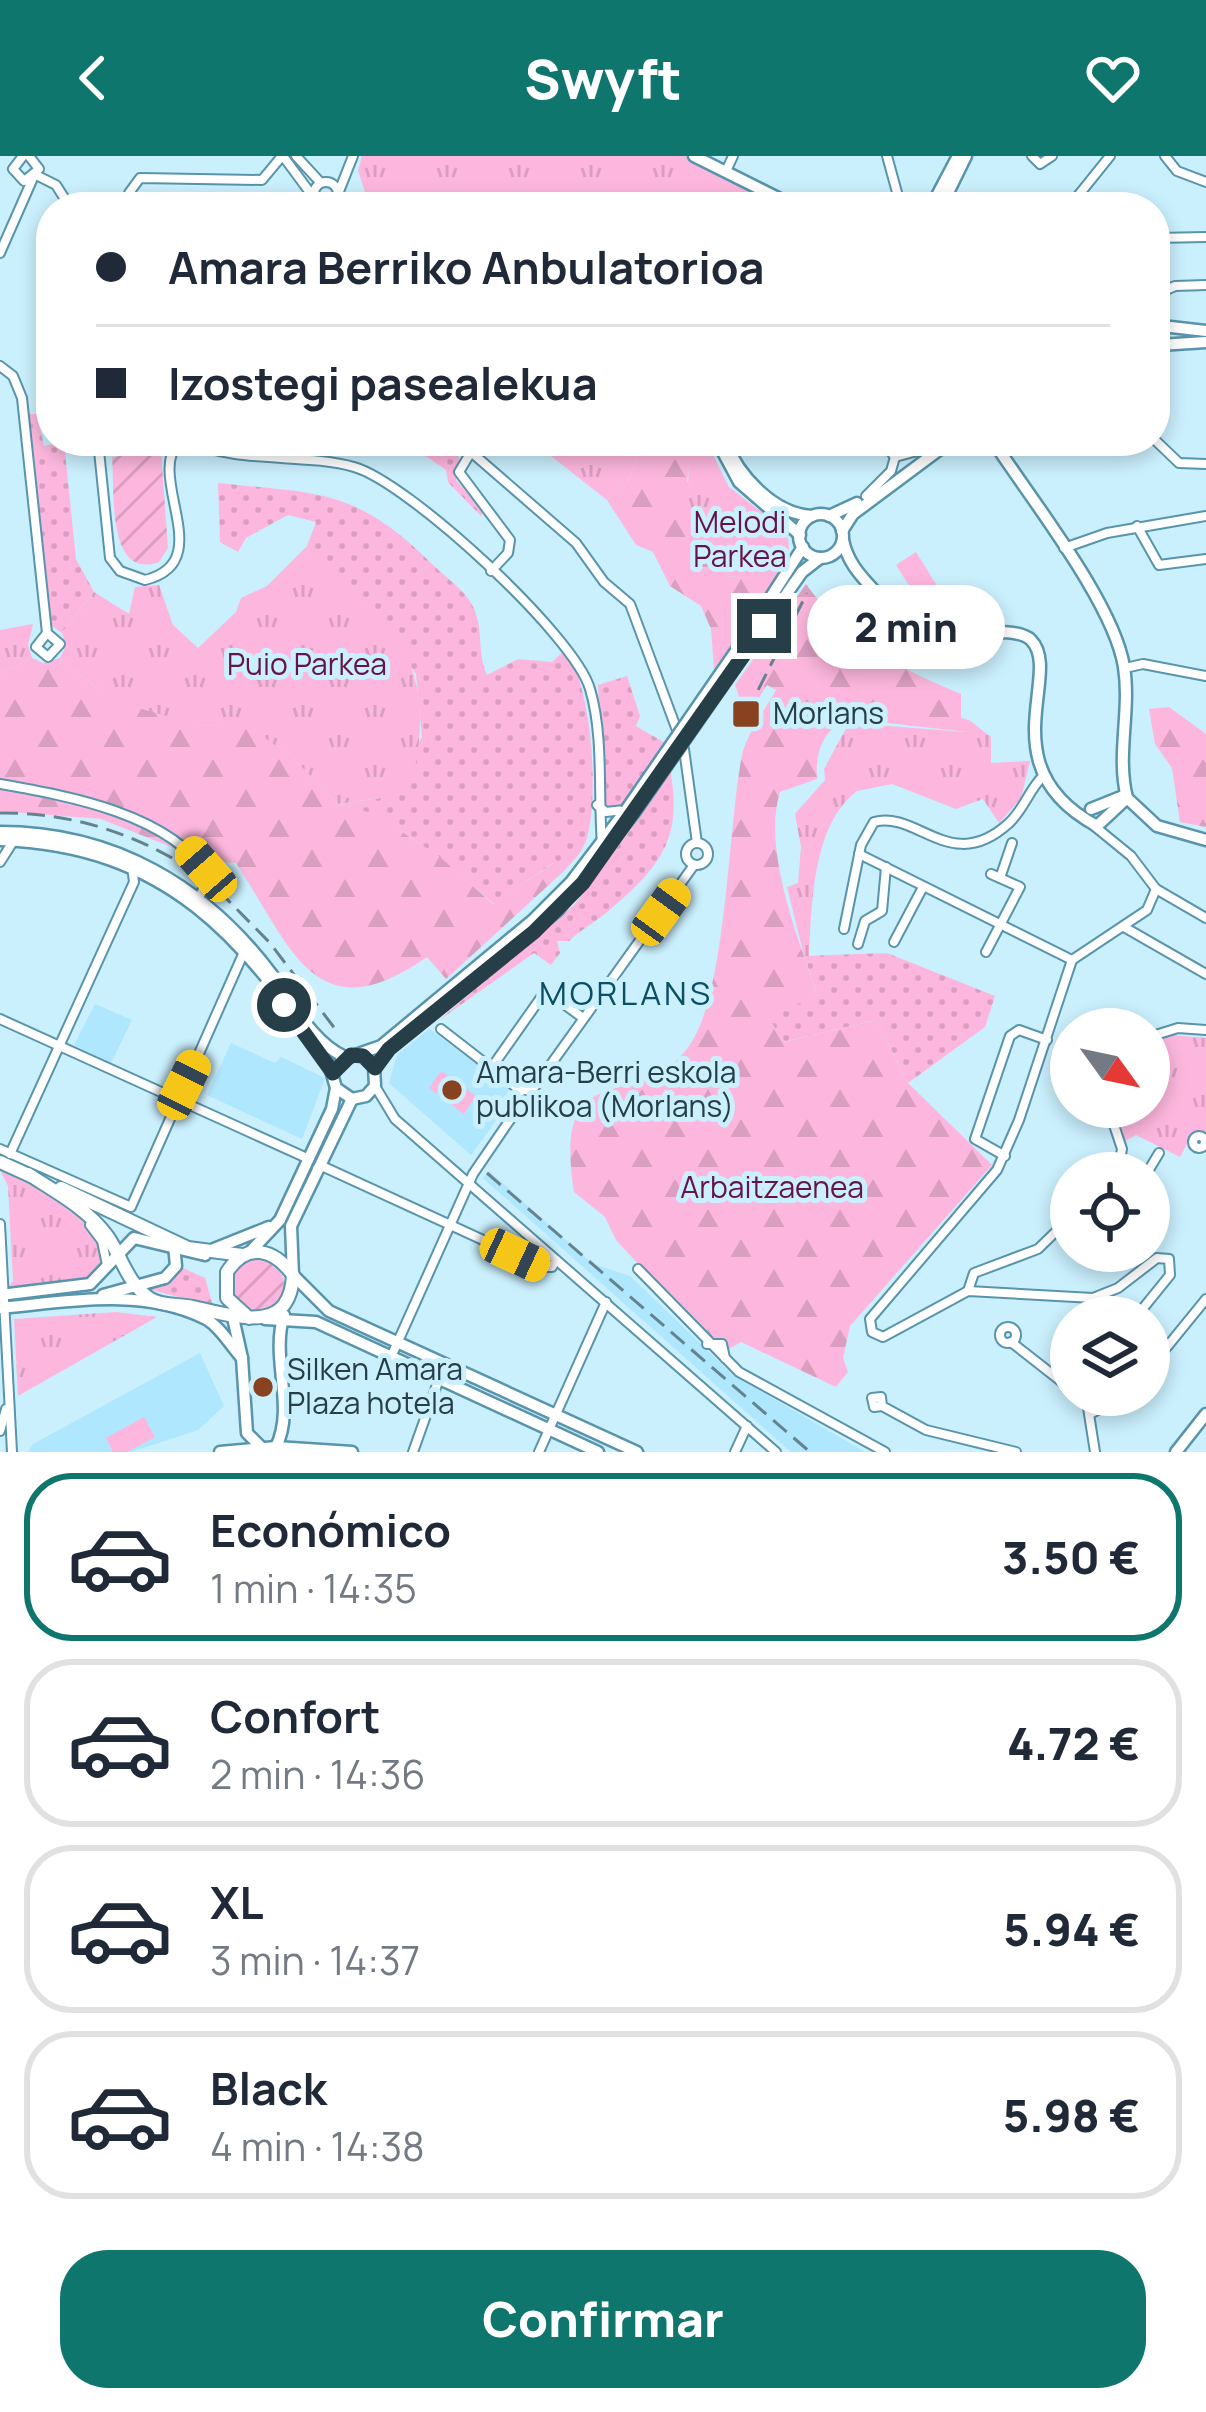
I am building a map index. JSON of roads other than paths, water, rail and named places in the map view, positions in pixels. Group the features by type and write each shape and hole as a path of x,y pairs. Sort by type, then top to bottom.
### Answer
{"main road":[{"path":"694,156 768,192"},
{"path":"940,192 962,156"},
{"path":"946,192 962,156"},
{"path":"1170,326 1206,331"},
{"path":"1170,345 1206,342"},
{"path":"728,456 739,482 801,541 852,566"},
{"path":"732,456 752,483 793,512 812,516 829,515 866,496 923,456"},
{"path":"336,1088 352,1099 366,1096 375,1086 375,1068 389,1049 534,932 583,883 741,651 802,572 826,556 870,500 925,456"},
{"path":"1003,456 1104,614 1125,668 1123,781 1129,800 1157,826 1206,840"},
{"path":"829,515 843,536 852,566 889,606 916,624 950,634 1017,632 1033,642 1038,663 1034,743 1043,776 1070,805 1094,820"},
{"path":"741,651 812,516"},
{"path":"1094,820 1111,806 1123,781"},
{"path":"1094,820 1111,806 1129,800"},
{"path":"3,839 98,845 142,862 198,900 249,951 323,1043 345,1058 363,1056 532,920 630,812"},
{"path":"3,839 69,846 132,866 198,900"},
{"path":"249,951 333,1073 336,1088 290,1240 290,1299 278,1333 283,1426 269,1448"},
{"path":"363,1056 375,1068"},
{"path":"333,1073 345,1058"},
{"path":"269,1448 247,1433 242,1358 227,1298 227,1272 273,1231 352,1099"},
{"path":"5,1158 96,1223 115,1260 154,1299"},
{"path":"28,1174 174,1245 213,1255"},
{"path":"195,1249 220,1248 259,1234 295,1191"},
{"path":"273,1231 278,1244 290,1240"},
{"path":"1,1301 85,1286 143,1237 213,1255 277,1256 322,1307 637,1452"},
{"path":"154,1299 170,1274 174,1245"},
{"path":"227,1298 249,1318"},
{"path":"1,1301 154,1299 249,1318 316,1322 598,1452"},
{"path":"83,1300 154,1299 205,1318 242,1358"},
{"path":"265,1319 290,1299"},
{"path":"1176,1452 1206,1414"},
{"path":"220,1452 269,1448 352,1452"}],"street":[{"path":"129,192 140,178 253,182 271,175 282,156 310,192"},
{"path":"296,156 330,192"},
{"path":"322,192 326,183 344,172 350,156"},
{"path":"338,192 350,156"},
{"path":"727,170 733,156"},
{"path":"887,156 897,192"},
{"path":"1032,156 1040,164 1052,156"},
{"path":"1165,156 1177,171 1206,182"},
{"path":"1080,192 1105,158"},
{"path":"0,253 17,209 26,164 62,192"},
{"path":"1170,238 1206,237"},
{"path":"1170,288 1206,285"},
{"path":"0,366 13,376 22,398 47,633"},
{"path":"1170,454 1179,463 1206,464"},
{"path":"100,456 110,558 121,571 145,580 168,570 179,551 171,456"},
{"path":"268,456 365,470 415,499 571,652 593,702 602,842 583,883"},
{"path":"469,456 459,472 509,541 508,553 491,571"},
{"path":"476,456 576,542 604,582 630,604 685,754 698,843 686,850 694,865 583,1018 515,1099 518,1108"},
{"path":"866,496 891,471 898,456"},
{"path":"1062,548 1137,526 1206,516"},
{"path":"1137,526 1159,565 1206,559"},
{"path":"1125,668 1143,664 1206,676"},
{"path":"848,923 866,829 885,819 944,842 978,840 1010,823 1043,776"},
{"path":"0,784 108,812 180,840 209,876 198,900"},
{"path":"597,805 606,812 630,812"},
{"path":"588,862 597,805"},
{"path":"1094,820 1156,889 1206,918"},
{"path":"1,859 3,839"},
{"path":"986,952 1021,887 995,876 1012,843"},
{"path":"859,854 1072,960"},
{"path":"5,1158 134,882 132,866"},
{"path":"858,944 865,921 882,911 886,867"},
{"path":"134,882 151,874"},
{"path":"894,942 923,886"},
{"path":"1051,1296 968,1292 887,1336 870,1329 874,1308 990,1180 1005,1156 1072,960 1082,949 1147,910 1156,889"},
{"path":"1123,926 1206,974"},
{"path":"0,1149 5,1158 128,1208 235,971 249,951"},
{"path":"235,971 255,965"},
{"path":"492,1066 542,996 553,995 583,1018"},
{"path":"0,1019 542,1268 552,1267 556,1260"},
{"path":"441,1029 526,1091 533,1107 518,1108"},
{"path":"1005,1156 975,1139 1010,1036 1019,1030 1047,1040"},
{"path":"1170,1030 1206,1030"},
{"path":"375,1086 395,1119 776,1452"},
{"path":"392,1357 395,1340 469,1183 518,1108"},
{"path":"0,1224 11,1447"},
{"path":"968,1292 974,1273 1037,1249 1050,1237"},
{"path":"1098,1296 1118,1288 1157,1258 1169,1259 1170,1276 1153,1296"},
{"path":"638,1269 707,1343 722,1344 725,1360 780,1398 885,1452"},
{"path":"1170,1344 1206,1299"},
{"path":"539,1452 607,1302"},
{"path":"1011,1342 1050,1373"},
{"path":"413,1452 439,1379"},
{"path":"881,1406 926,1430 1016,1452"},
{"path":"7,1408 0,1430 11,1447"},
{"path":"1092,1416 1095,1452"},
{"path":"735,1452 747,1426"}],"railway":[{"path":"746,714 807,593"},
{"path":"0,813 54,817 105,829 155,849 201,876"},
{"path":"218,890 270,943 339,1034"},
{"path":"487,1173 810,1452"}],"place":[{"name":"Morlans","path":"746,714"},
{"name":"Amara-Berri eskola publikoa (Morlans)","path":"452,1090"},
{"name":"Silken Amara Plaza hotela","path":"263,1387"}],"district":[{"name":"MORLANS","path":"626,993"}],"park label":[{"name":"Melodi Parkea","path":"740,540"},
{"name":"Puio Parkea","path":"307,665"},
{"name":"Arbaitzaenea","path":"772,1188"}]}
